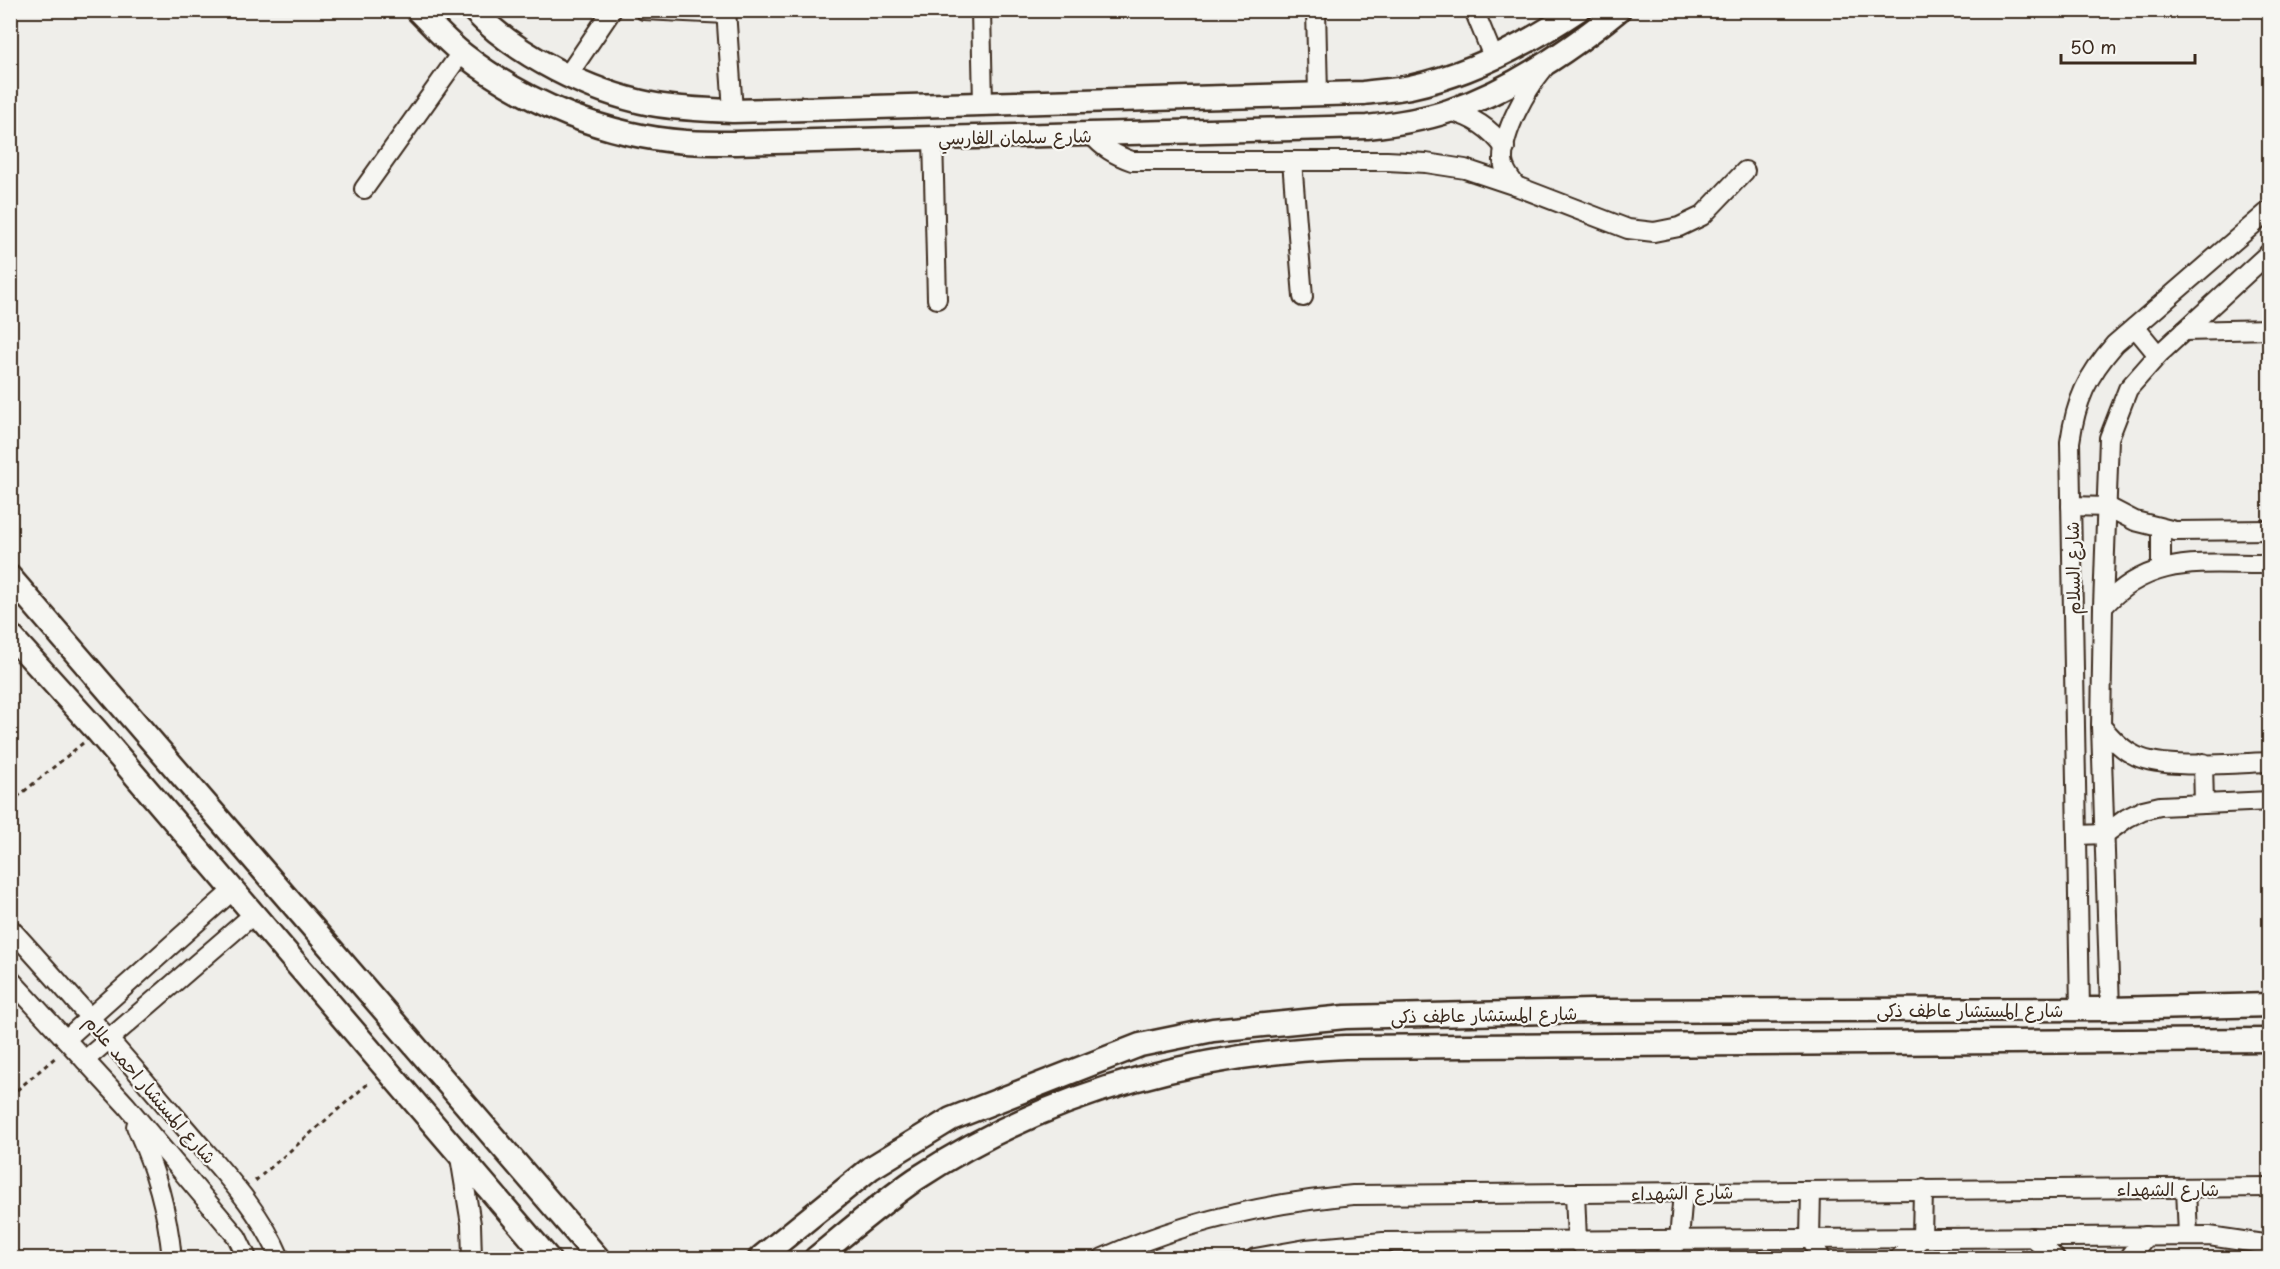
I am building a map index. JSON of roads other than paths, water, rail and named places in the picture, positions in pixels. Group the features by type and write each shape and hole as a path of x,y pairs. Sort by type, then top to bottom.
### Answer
{"street":[{"name":"شارع سلمان الفارسي","path":"417,10 461,53 494,77 538,102 586,121 635,135 686,142 736,143 1367,128 1408,122 1449,111 1479,99 1551,60 1594,31 1619,10"},
{"path":"568,75 612,10"},
{"path":"644,10 726,12 733,111"},
{"path":"981,10 983,104"},
{"path":"1316,10 1318,94"},
{"path":"1474,10 1494,59"},
{"name":"شارع سلمان الفارسي","path":"478,12 536,58 608,92 650,103 692,110 733,111 1364,93 1408,87 1452,76 1494,59 1538,37 1578,10"},
{"path":"364,189 461,53"},
{"path":"1516,186 1507,175 1503,162 1505,148 1515,115 1530,86 1551,60"},
{"path":"1449,111 1475,120 1486,127 1505,148"},
{"path":"1090,134 1102,147 1116,156 1132,161 1426,163 1465,169 1628,229 1654,232 1679,227 1702,216 1745,171"},
{"path":"933,138 937,299"},
{"path":"1292,161 1303,297"},
{"name":"شارع السلام","path":"2080,1009 2070,442 2074,415 2083,389 2097,365 2115,344 2270,210"},
{"name":"شارع السلام","path":"2109,1009 2102,726 2103,607 2109,438 2128,389 2158,355 2270,252"},
{"path":"2134,327 2158,355"},
{"path":"2184,331 2270,329"},
{"path":"2071,506 2108,507 2135,521 2175,531 2270,530"},
{"path":"2161,528 2161,568"},
{"path":"2103,607 2115,592 2130,581 2161,568 2184,565 2270,564"},
{"path":"10,577 598,1258"},
{"path":"10,635 18,650 97,731 548,1258"},
{"path":"2102,726 2116,743 2136,756 2157,764 2270,762"},
{"path":"2203,763 2204,804"},
{"path":"2077,835 2105,834 2127,818 2143,810 2160,806 2270,801"},
{"path":"68,1042 90,1017 233,890"},
{"path":"85,1060 254,914"},
{"name":"شارع المستشار احمد علام","path":"10,928 109,1038 240,1193 263,1223 280,1258"},
{"name":"شارع المستشار احمد علام","path":"10,979 126,1105 237,1237 247,1258"},
{"name":"شارع المستشار عاطف ذكى","path":"760,1258 871,1168 951,1119 1140,1045 1213,1030 1345,1017 1591,1011 2109,1009 2270,1005"},
{"path":"1821,1044 1822,1010"},
{"name":"شارع المستشار عاطف ذكى","path":"816,1258 882,1203 916,1179 987,1137 1024,1119 1101,1089 1181,1067 1262,1053 1345,1047 2270,1040"},
{"path":"126,1105 152,1161 168,1220 172,1258"},
{"path":"460,1157 471,1224 472,1258"},
{"name":"شارع الشهداء","path":"1103,1258 1220,1216 1286,1203 1353,1195 2270,1187"},
{"path":"2186,1188 2188,1236"},
{"path":"1899,1258 1922,1238 1923,1190"},
{"path":"1811,1191 1810,1238 1821,1258"},
{"path":"1664,1258 1679,1240 1683,1192"},
{"path":"1575,1193 1577,1240 1593,1258"},
{"path":"2129,1258 2146,1236"},
{"path":"1255,1258 1358,1243 1577,1240 2188,1236 2238,1239 2270,1245"},
{"path":"2032,1237 2055,1258"}]}
